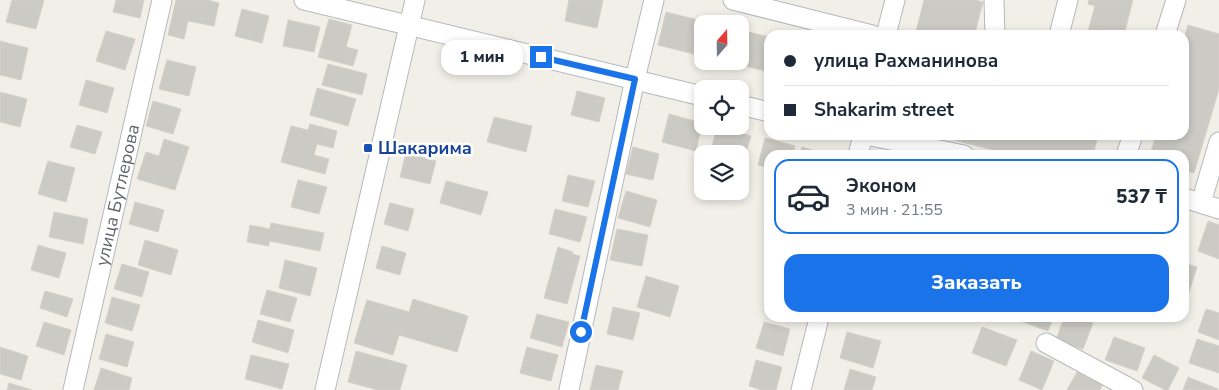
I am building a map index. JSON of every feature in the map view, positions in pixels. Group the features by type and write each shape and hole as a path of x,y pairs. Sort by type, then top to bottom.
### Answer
{"street":[{"name":"улица Бутлерова","path":"73,390 162,0"},
{"path":"304,0 694,94"},
{"path":"325,390 415,0"},
{"path":"569,390 635,79 654,0"},
{"path":"733,0 852,30"},
{"path":"887,30 895,0"},
{"path":"994,0 995,30"},
{"path":"1060,30 1068,0"},
{"path":"1167,30 1176,0"},
{"path":"749,107 764,111"},
{"path":"889,140 939,150"},
{"path":"1219,142 1192,201 1219,209"},
{"path":"801,390 818,322"},
{"path":"1046,343 1133,390"}],"building":[{"path":"12,0 44,0 36,29 6,22"},
{"path":"116,0 144,0 140,18 113,12"},
{"path":"176,0 207,0 219,3 214,26 188,21 184,39 168,35"},
{"path":"569,0 603,0 597,28 565,21"},
{"path":"924,0 975,0 983,2 976,30 916,30"},
{"path":"1089,0 1133,0 1125,30 1088,30 1095,6 1088,4"},
{"path":"242,9 269,16 262,43 235,36"},
{"path":"666,12 694,19 694,54 658,45"},
{"path":"329,19 352,25 346,47 358,50 353,66 318,57"},
{"path":"288,20 320,27 314,52 283,46"},
{"path":"1188,25 1219,34 1219,89 1194,173 1189,172 1189,150 1152,150 1154,140 1189,140 1189,30 1187,30"},
{"path":"106,31 135,39 125,70 96,61"},
{"path":"749,32 764,36 764,71 749,67"},
{"path":"0,41 28,48 21,80 0,75"},
{"path":"167,60 196,67 189,96 159,89"},
{"path":"328,64 367,74 362,95 322,85"},
{"path":"86,80 114,88 107,113 79,105"},
{"path":"317,88 356,99 348,126 310,115"},
{"path":"577,91 605,98 599,122 571,115"},
{"path":"0,92 27,99 20,127 0,122"},
{"path":"153,101 181,109 173,134 146,126"},
{"path":"669,114 694,121 694,135 699,135 697,145 694,145 694,150 662,142"},
{"path":"494,117 532,126 526,152 487,142"},
{"path":"310,124 337,131 333,148 317,144 314,155 329,159 325,174 281,162 291,126 308,130"},
{"path":"77,125 102,132 95,154 70,147"},
{"path":"715,135 751,136 748,145 712,145"},
{"path":"164,139 189,147 175,190 137,179 146,152 159,156"},
{"path":"764,140 772,140 795,146 794,150 764,150 764,167 758,165"},
{"path":"954,140 1097,140 1094,150 993,150"},
{"path":"633,147 659,154 653,180 626,174"},
{"path":"802,147 812,150 801,150"},
{"path":"406,153 436,161 430,184 400,177"},
{"path":"48,161 75,168 66,202 38,194"},
{"path":"568,175 595,181 588,207 562,201"},
{"path":"298,180 327,187 319,214 291,207"},
{"path":"446,181 488,192 481,215 440,203"},
{"path":"626,191 657,200 650,227 618,218"},
{"path":"135,202 164,210 158,232 129,224"},
{"path":"390,203 414,209 408,231 384,224"},
{"path":"555,209 587,217 580,242 549,234"},
{"path":"54,212 88,219 83,244 49,237"},
{"path":"1208,221 1219,225 1219,259 1198,251"},
{"path":"271,223 324,233 320,251 269,241 269,246 247,242 250,225 270,229"},
{"path":"617,229 648,235 642,266 610,260"},
{"path":"145,240 178,250 171,275 138,265"},
{"path":"38,245 66,253 59,278 31,270"},
{"path":"382,246 406,253 400,275 376,268"},
{"path":"558,247 580,256 567,304 544,298"},
{"path":"285,260 317,268 310,296 279,288"},
{"path":"122,264 149,272 142,297 114,289"},
{"path":"1189,265 1197,267 1189,292"},
{"path":"646,276 679,286 670,317 637,307"},
{"path":"267,290 297,298 290,322 260,314"},
{"path":"45,291 73,299 67,317 40,308"},
{"path":"112,297 140,305 132,331 105,323"},
{"path":"413,299 468,316 457,352 399,335 393,355 354,343 367,300 409,312"},
{"path":"613,307 640,313 633,340 607,334"},
{"path":"1206,309 1219,313 1219,340 1198,332"},
{"path":"537,314 569,322 562,347 530,338"},
{"path":"258,320 294,330 288,353 252,342"},
{"path":"44,322 71,330 64,355 36,346"},
{"path":"764,322 790,329 783,356 756,348"},
{"path":"1023,322 1051,322 1048,331"},
{"path":"1063,322 1093,323 1083,349 1056,340"},
{"path":"982,327 1017,340 1006,366 972,353"},
{"path":"847,332 881,341 873,368 840,358"},
{"path":"106,334 134,342 127,367 99,359"},
{"path":"1114,337 1145,348 1137,371 1105,360"},
{"path":"1197,339 1219,346 1219,373 1189,363"},
{"path":"0,347 28,356 21,380 0,374"},
{"path":"527,347 558,355 551,381 520,373"},
{"path":"356,351 407,365 400,390 378,390 348,382"},
{"path":"1031,351 1054,361 1042,390 1019,380"},
{"path":"251,355 289,364 282,389 245,379"},
{"path":"1154,355 1179,368 1168,390 1142,378"},
{"path":"756,360 782,367 776,390 762,390 749,386"},
{"path":"596,365 623,371 618,390 590,390"},
{"path":"101,368 132,378 129,390 94,390"},
{"path":"850,369 876,377 872,390 844,390"},
{"path":"1077,372 1102,385 1100,390 1067,390"},
{"path":"1188,377 1218,389 1183,390"},
{"path":"9,383 32,390 7,390"}],"place":[{"name":"Шакарима","path":"368,148"}],"route":[{"path":"541,57 635,79 581,332"}]}
